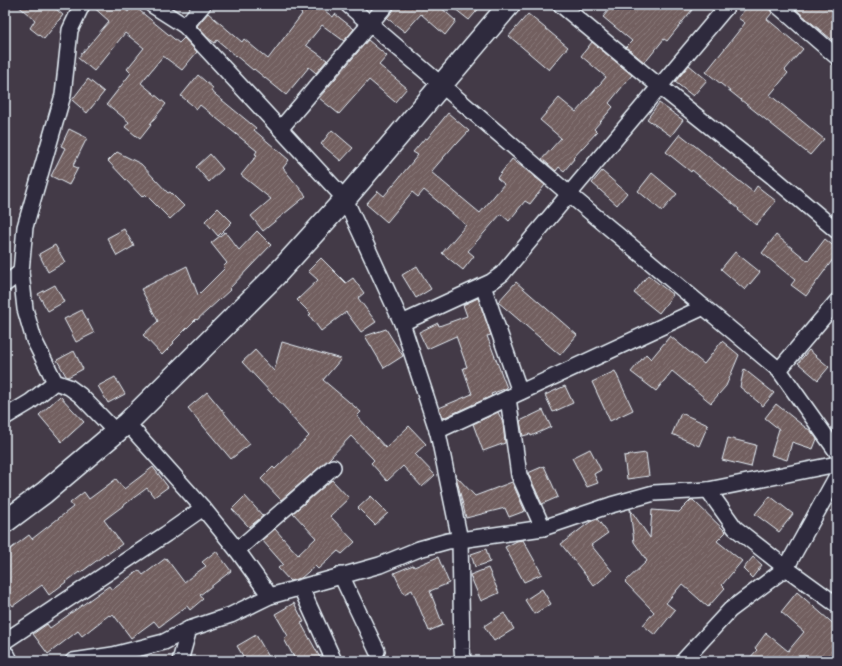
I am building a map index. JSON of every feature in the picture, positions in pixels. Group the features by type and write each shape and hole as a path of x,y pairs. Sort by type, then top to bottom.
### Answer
{"street":[{"path":"82,5 70,30 63,95 24,226 21,272 25,309 34,340 54,382 69,387 121,428 204,508 237,550 270,596"},
{"path":"152,5 185,26 281,128 345,199 402,323 437,431 460,540 463,661"},
{"path":"185,26 203,5"},
{"path":"348,5 441,86 779,370 837,452"},
{"path":"281,128 386,5"},
{"path":"5,522 44,493 121,428 276,275 345,199 509,5"},
{"path":"561,5 773,177 837,232"},
{"path":"402,323 483,286 502,274 570,195 659,86 728,5"},
{"path":"777,5 837,57"},
{"path":"5,284 21,272"},
{"path":"483,286 514,395 519,475 543,528"},
{"path":"779,370 837,301"},
{"path":"437,431 704,307"},
{"path":"5,416 30,402 54,382"},
{"path":"73,661 113,655 164,642 189,629 231,615 270,596 380,565 419,549 448,541 543,528 654,493 708,490 837,464"},
{"path":"237,550 333,466"},
{"path":"683,661 730,610 786,568 837,476"},
{"path":"708,490 735,528 837,605"},
{"path":"5,641 160,539 204,508"},
{"path":"341,575 377,651"},
{"path":"301,588 334,661"},
{"path":"180,661 189,629"},
{"path":"5,657 7,661"}],"building":[{"path":"17,5 51,5 63,15 44,39 30,28 35,20"},
{"path":"91,5 120,5 128,12 134,6 179,43 184,38 197,52 182,70 163,56 141,83 166,104 140,139 125,127 129,122 107,104 131,73 127,69 144,48 125,33 94,71 78,58 109,21"},
{"path":"291,5 317,5 333,17 335,14 354,29 344,41 322,25 306,45 327,60 316,73 309,67 286,95 217,40 215,43 208,38 197,26 208,13 242,42 244,39 268,59 302,14"},
{"path":"395,5 438,5 456,21 445,35 421,14 405,32 387,18 393,11"},
{"path":"450,5 482,5 469,20"},
{"path":"613,5 696,5 667,41 664,39 644,62 626,47 632,41 603,17"},
{"path":"748,5 768,5 772,13 767,19 803,49 785,70 788,73 770,95 824,139 810,155 706,72 745,23 738,18"},
{"path":"791,5 837,5 837,44 807,19"},
{"path":"528,14 568,47 549,70 509,36"},
{"path":"368,40 387,56 379,65 407,88 395,102 369,80 339,114 319,98"},
{"path":"592,42 632,75 609,103 613,107 594,129 597,132 573,158 574,159 564,171 559,167 556,171 542,159 561,138 540,120 559,98 576,112 606,77 581,56"},
{"path":"689,65 707,80 693,96 675,82"},
{"path":"198,75 213,88 211,91 256,128 254,130 289,160 283,168 306,196 263,231 251,216 271,199 241,175 257,155 255,154 257,151 200,105 197,109 181,96"},
{"path":"88,79 104,92 87,113 72,100"},
{"path":"659,103 683,120 671,136 647,119"},
{"path":"448,113 469,131 457,144 456,143 431,172 480,213 504,184 497,178 512,159 545,185 530,204 525,201 509,221 501,214 468,251 474,256 463,270 442,253 466,225 424,190 418,197 412,192 387,222 366,204 378,191 384,196 418,155 413,152 425,138 427,139"},
{"path":"69,129 87,138 73,166 78,168 69,185 51,176 65,148 61,146"},
{"path":"332,130 353,148 341,161 321,144"},
{"path":"680,134 753,192 757,186 776,201 756,225 692,170 691,172 666,152"},
{"path":"117,152 141,164 168,193 170,192 184,206 170,219 145,194 142,197 108,161"},
{"path":"210,154 223,169 209,182 196,167"},
{"path":"602,171 627,193 617,205 592,183"},
{"path":"652,173 677,194 662,211 638,191"},
{"path":"218,208 232,222 218,236 205,221"},
{"path":"124,229 134,246 117,256 107,238"},
{"path":"257,231 271,245 229,289 230,290 197,320 196,319 162,355 143,335 158,321 141,289 187,266 198,295 225,268 223,267 227,263 211,243 225,232 239,250"},
{"path":"776,235 808,261 825,239 837,249 837,254 806,296 791,285 795,280 762,253"},
{"path":"55,245 65,262 48,272 39,254"},
{"path":"735,252 760,272 745,290 721,269"},
{"path":"321,258 346,283 353,278 364,293 358,298 376,322 361,332 346,312 321,331 309,315 311,314 297,300 318,280 308,271"},
{"path":"417,266 431,289 416,298 402,275"},
{"path":"648,275 673,295 659,313 634,293"},
{"path":"516,282 577,335 560,355 498,302"},
{"path":"55,285 64,302 48,311 38,294"},
{"path":"478,298 491,335 487,336 507,388 491,394 492,396 443,418 439,408 472,394 463,368 467,367 456,336 427,349 419,332 438,323 439,326 467,316 463,305"},
{"path":"82,310 94,333 76,342 64,319"},
{"path":"386,329 403,356 384,368 365,336"},
{"path":"670,336 704,364 722,341 739,355 726,386 711,403 672,371 656,391 631,372 646,354 651,359"},
{"path":"282,342 341,359 323,380 361,412 357,416 386,448 409,426 426,444 415,454 435,475 422,487 403,466 387,481 371,463 374,460 351,436 328,460 281,500 261,479 273,467 275,469 309,436 289,414 290,413 242,362 255,350 274,371"},
{"path":"809,350 829,367 818,380 798,363"},
{"path":"74,351 83,369 68,377 57,360"},
{"path":"744,369 774,393 763,406 740,387"},
{"path":"615,371 633,410 610,421 592,382"},
{"path":"115,377 125,394 108,403 98,386"},
{"path":"565,386 573,403 553,412 545,395"},
{"path":"207,392 250,444 231,459 188,408"},
{"path":"60,396 84,422 62,442 39,415"},
{"path":"776,404 810,430 817,439 813,449 792,442 787,460 771,455 779,429 765,418"},
{"path":"543,410 551,427 531,436 530,434 523,436 520,421"},
{"path":"498,412 503,423 505,443 483,451 473,424"},
{"path":"681,413 708,425 699,446 672,434"},
{"path":"728,438 756,445 751,467 722,460"},
{"path":"590,449 601,470 594,474 598,483 587,487 572,458"},
{"path":"646,453 649,476 627,479 624,456"},
{"path":"544,466 558,497 542,504 528,473"},
{"path":"153,467 168,487 154,497 147,488 104,520 122,544 80,573 79,572 49,595 42,585 13,606 5,596 5,553 29,535 32,539 73,507 70,503 84,492 89,499 116,479 124,489"},
{"path":"456,476 475,496 512,482 525,511 509,517 505,508 466,518"},
{"path":"332,480 349,498 330,516 355,542 342,554 338,551 318,569 315,566 301,578 290,581 278,568 283,564 262,540 275,529 298,555 316,538 293,513"},
{"path":"245,496 263,516 249,527 232,509"},
{"path":"371,496 388,513 375,525 358,508"},
{"path":"770,496 793,514 779,532 755,514"},
{"path":"691,500 693,500 726,532 717,541 742,561 722,585 725,588 708,607 682,584 666,603 675,610 655,635 643,625 654,612 625,582 647,561 634,542 630,509 650,538 652,510 679,512"},
{"path":"597,519 608,533 591,545 612,571 594,586 561,544 590,522"},
{"path":"523,540 542,574 524,582 505,547 517,541"},
{"path":"486,549 490,562 475,567 471,554"},
{"path":"216,551 231,571 200,595 203,599 190,610 187,606 159,627 154,621 131,638 113,614 110,616 109,615 82,636 78,631 48,654 33,634 47,624 50,628 109,586 112,590 139,570 143,575 166,558 184,582 206,566 202,562"},
{"path":"438,557 449,583 430,591 443,625 429,631 412,590 404,594 394,573"},
{"path":"753,557 762,565 752,578 743,569"},
{"path":"488,568 499,593 481,601 470,575"},
{"path":"542,589 551,604 534,614 525,600"},
{"path":"797,592 837,627 837,661 747,661 757,650 755,648 766,633 788,651 804,632 781,612"},
{"path":"294,603 304,622 301,623 322,661 296,661 284,639 288,636 275,614"},
{"path":"504,613 514,629 494,641 484,626"},
{"path":"256,635 269,657 262,661 246,661 237,646"}]}
